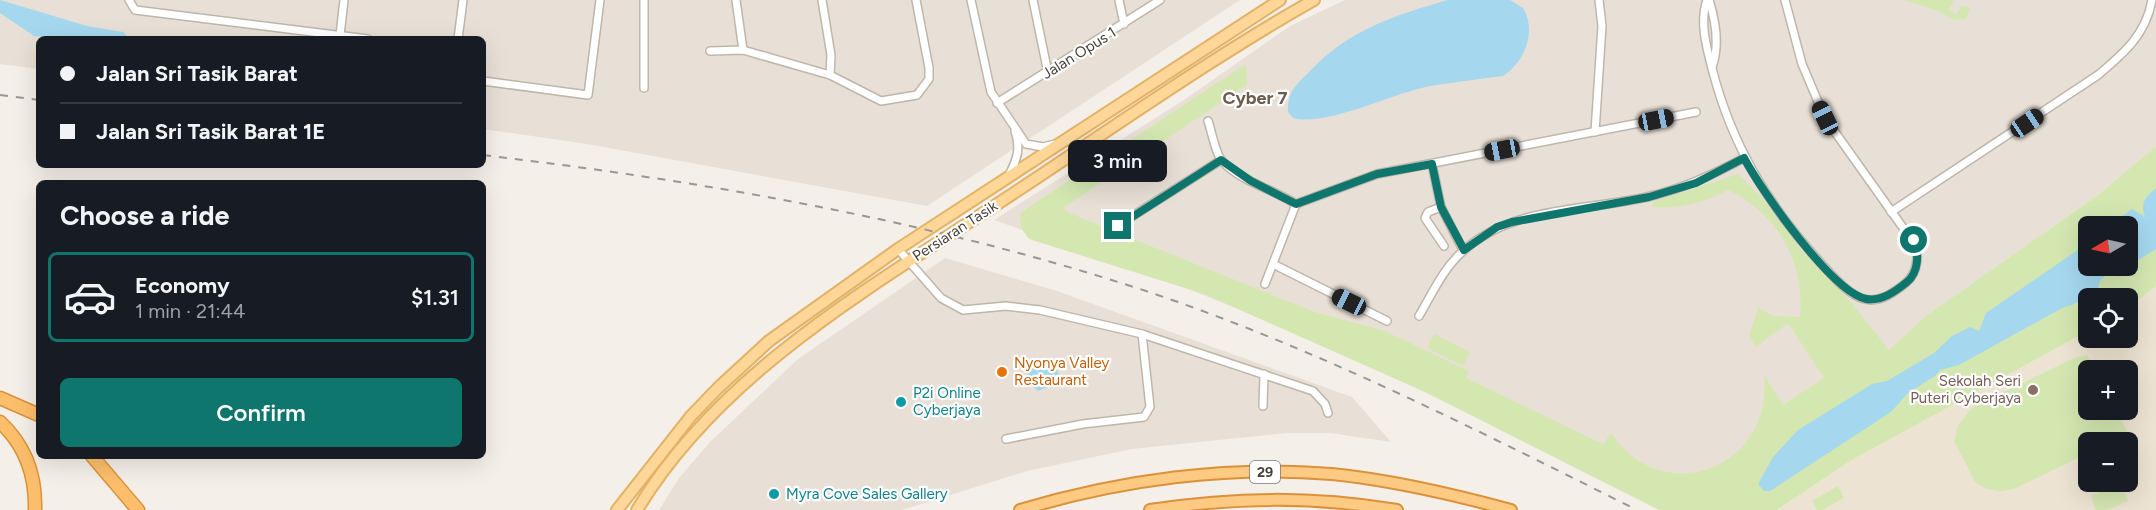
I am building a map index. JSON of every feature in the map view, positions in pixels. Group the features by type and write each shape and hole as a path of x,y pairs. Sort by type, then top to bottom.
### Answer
{"highway":[{"path":"0,398 36,414"},
{"path":"0,422 14,437 29,464 34,481 35,510"},
{"path":"95,459 138,510"},
{"name":"29","path":"1020,510 1109,488 1148,482 1284,471 1364,478 1425,488 1510,510"},
{"name":"29","path":"1150,510 1271,498 1323,500 1397,510"}],"main road":[{"name":"Persiaran Tasik","path":"617,510 691,416 717,388 777,335 898,249 1280,0"},
{"name":"Persiaran Tasik","path":"637,510 692,438 771,360 835,311 1107,131 1314,0"}],"street":[{"path":"129,0 135,10 347,36"},
{"path":"340,35 344,0"},
{"path":"458,36 463,0"},
{"path":"486,81 588,95 600,0"},
{"path":"644,0 644,88"},
{"path":"736,0 743,50"},
{"path":"822,0 831,55 830,75"},
{"path":"710,51 743,50 830,75 881,101 917,95 929,79 929,68 916,0"},
{"path":"971,0 986,76 997,103 1026,144 1043,147 1062,142"},
{"path":"1033,0 1048,72"},
{"path":"1119,0 1124,24"},
{"name":"Jalan Opus 1","path":"997,103 1160,0"},
{"path":"1595,132 1602,26 1599,0"},
{"path":"1708,0 1714,17 1718,53 1712,68 1723,111 1744,158 1762,189 1810,251 1848,289 1863,299 1888,296 1909,281 1916,268 1917,251 1914,240 1825,118 1802,64 1785,0"},
{"path":"1892,212 2098,75 2123,54 2142,31 2152,0"},
{"path":"1208,121 1221,160 1251,181 1296,204 1377,174 1696,112"},
{"path":"1006,180 1016,161 1018,149 1014,128"},
{"path":"1419,316 1445,271 1464,250 1497,227 1512,222 1649,197 1696,183 1744,158"},
{"path":"1118,226 1221,160"},
{"path":"1432,164 1441,207 1464,250"},
{"path":"1265,284 1296,204"},
{"path":"1441,207 1428,212 1425,217 1444,246"},
{"path":"898,249 941,298 963,310 1006,306 1040,310 1142,334 1313,391 1325,404 1328,413"},
{"path":"1273,264 1387,321"},
{"path":"1006,439 1083,424 1144,417 1150,407 1142,334"},
{"path":"1263,406 1264,374"}],"shaded area":[{"path":"0,0 1240,0 927,206 587,144 486,129 486,36 36,36 36,69 0,64"},
{"path":"1345,0 2156,0 2156,146 2098,195 1927,315 1896,346 1827,388 1760,446 1723,510 1668,510 1561,455 1279,325 1178,285 994,220 1184,100 1290,26"},
{"path":"945,258 1057,291 1352,397 1391,442 1330,433 1287,433 1132,449 1027,471 902,510 659,510 679,478 710,442 798,359"},
{"name":"Sekolah Seri Puteri Cyberjaya","path":"2156,286 2156,510 1777,510 1850,461 2078,336 2078,348 2138,348 2138,300"}],"green space":[{"path":"1903,0 1951,0 1954,2 1949,9 1956,15 1961,6 1970,7 1966,19 1955,20 1933,9"},
{"path":"1246,64 1247,85 1063,208 1069,213 1315,312 1385,331 1469,371 1466,378 1603,444 1611,433 1633,456 1658,470 1684,473 1710,468 1733,455 1751,435 1762,408 1764,375 1783,405 1824,378 1788,323 1756,347 1749,336 1758,308 1773,316 1800,317 1798,277 1793,259 1785,242 1761,212 1728,190 1701,202 1682,206 1653,207 1653,202 1738,174 1762,198 1800,248 1849,300 1889,350 1927,315 2098,195 2156,146 2156,286 2138,300 2138,288 2078,288 2078,336 1850,461 1777,510 1659,510 1425,392 1204,294 1029,239 1021,228 1020,214"},
{"path":"1434,334 1470,352 1463,366 1427,348"},
{"path":"2087,355 2090,360 2078,360 2078,420 2121,420 2127,431 2078,432 2078,458 2014,489 2000,491 1987,489 1975,482 1954,441 1958,425 1972,408 2074,358"},
{"path":"1838,486 1844,498 1822,510 1817,510 1812,501"},
{"path":"2100,492 2124,492 2128,501 2107,510 2096,510 2091,496"}],"water":[{"path":"0,0 87,26 123,32 127,36 34,36 0,13"},
{"path":"1448,0 1510,0 1523,8 1529,26 1529,36 1523,54 1511,70 1503,76 1430,86 1323,118 1293,118 1288,112 1289,99 1297,84 1341,44 1391,18"},
{"path":"2156,188 2156,249 2138,260 2138,216 2123,216 2132,209 2145,217 2144,201"},
{"path":"2078,250 2078,276 2105,276 2100,281 2098,288 2078,288 2078,302 2064,307 1959,365 1940,370 1935,376 1908,393 1891,412 1770,491 1764,491 1758,484 1773,457 1798,430 1872,384 1887,381 1934,353 1952,336 1970,327 1979,331 1986,313"},
{"path":"1038,361 1047,367 1056,369 1061,377 1053,385 1038,391 1026,381 1027,373"}],"railway":[{"path":"0,95 36,100"},
{"path":"486,155 651,178 818,206 901,224 1065,266 1209,313 1334,364 1637,510"}],"place":[{"name":"Nyonya Valley Restaurant","path":"1002,372"},
{"name":"Sekolah Seri Puteri Cyberjaya","path":"2033,390"},
{"name":"P2i Online Cyberjaya","path":"901,402"},
{"name":"Myra Cove Sales Gallery","path":"774,494"}],"district":[{"name":"Cyber 7","path":"1255,98"}],"route":[{"path":"1118,226 1221,160 1251,181 1279,193 1296,204 1377,174 1432,164 1441,207 1449,227 1464,250 1497,227 1512,222 1531,216 1649,197 1696,183 1744,158 1762,189 1810,251 1848,289 1863,299 1870,300 1888,296 1909,281 1917,262 1914,240"}]}
